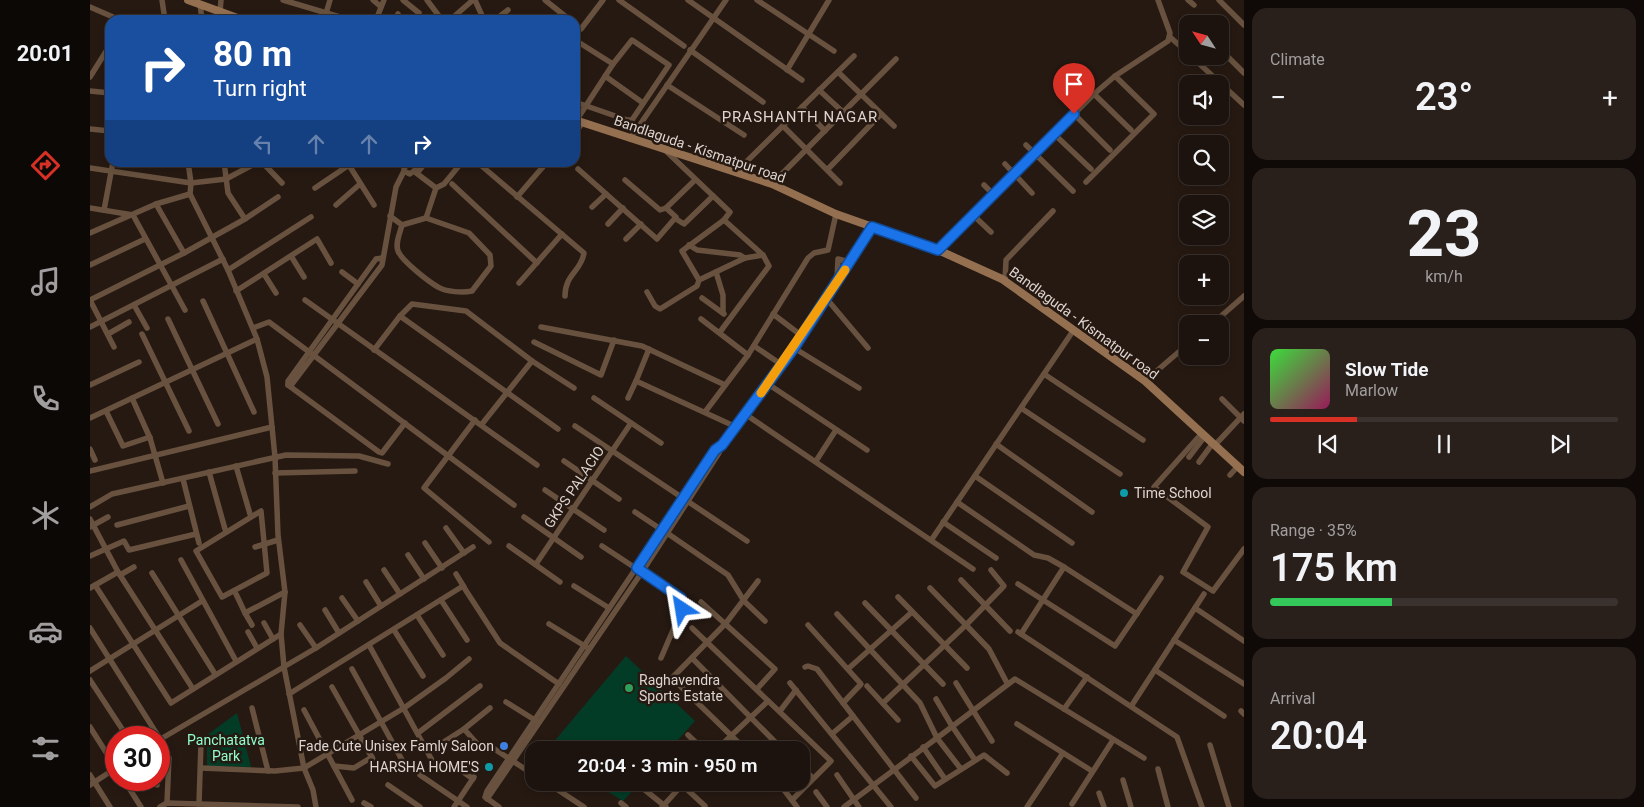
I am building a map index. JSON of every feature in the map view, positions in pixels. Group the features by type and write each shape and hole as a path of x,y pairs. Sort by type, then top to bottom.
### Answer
{"street":[{"path":"162,0 164,15"},
{"path":"188,0 229,15"},
{"path":"220,12 221,0"},
{"path":"283,0 296,2 332,15"},
{"path":"325,13 330,0"},
{"path":"373,0 382,3 378,15"},
{"path":"403,0 419,13"},
{"path":"427,0 438,15"},
{"path":"456,15 474,0 482,15"},
{"path":"545,0 564,15"},
{"path":"619,0 684,46"},
{"path":"688,0 802,80"},
{"path":"630,139 726,0"},
{"path":"758,0 834,51"},
{"path":"787,70 829,0"},
{"path":"1158,0 1170,37 1179,46"},
{"path":"1188,0 1194,5"},
{"path":"1218,0 1244,24"},
{"path":"580,28 601,1"},
{"path":"200,4 201,15"},
{"path":"90,7 108,15"},
{"path":"502,15 508,10"},
{"path":"938,250 1094,94 1115,76 1170,37"},
{"path":"580,104 585,106 627,120 632,120 668,67 668,62 632,40 613,64 585,106 580,117"},
{"path":"580,43 613,64"},
{"path":"690,50 763,102"},
{"path":"90,77 105,54"},
{"path":"736,172 854,56"},
{"path":"772,184 863,94 896,58"},
{"path":"1229,58 1244,72"},
{"path":"1200,65 1244,106"},
{"path":"838,72 863,94 894,126"},
{"path":"605,76 643,103"},
{"path":"1086,182 1154,114 1115,76"},
{"path":"667,85 744,136"},
{"path":"819,90 844,113"},
{"path":"90,91 105,92"},
{"path":"1094,94 1131,130"},
{"path":"802,107 825,131"},
{"path":"828,169 881,114"},
{"path":"1074,114 1110,150"},
{"name":"Bandlaguda - Kismatpur road","path":"580,122 667,152 772,184 836,214 938,250 1005,281 1145,381 1241,469"},
{"path":"783,126 840,183"},
{"path":"90,129 105,130"},
{"path":"1054,133 1091,169"},
{"path":"1026,145 1073,191"},
{"path":"667,152 730,212 724,220 682,252 699,280"},
{"path":"1005,164 1032,193"},
{"path":"104,210 111,167"},
{"path":"189,167 191,183 190,194 223,259 253,328 267,377 275,457 278,540 285,592 281,634 284,667 304,768 313,790 316,807"},
{"path":"225,167 230,197 245,219"},
{"path":"90,168 191,183 226,178 246,167"},
{"path":"267,167 282,183"},
{"path":"315,188 344,167"},
{"path":"350,167 374,205"},
{"path":"405,423 387,449 382,453 379,452 288,385 288,381 382,265 396,187 409,167"},
{"path":"411,167 436,188"},
{"path":"426,218 436,188 444,184 458,167"},
{"path":"482,167 584,253 583,260 565,284 565,296"},
{"path":"517,197 542,168"},
{"path":"578,169 657,239 676,219"},
{"path":"625,180 660,210 666,208 695,180"},
{"path":"336,205 360,184"},
{"path":"452,184 537,263"},
{"path":"984,185 994,195"},
{"path":"90,233 156,204 190,194"},
{"path":"592,207 606,194"},
{"path":"666,208 676,216 676,219 684,224 713,196"},
{"path":"114,347 90,300 213,238 278,197"},
{"path":"156,204 184,253"},
{"path":"90,208 133,215"},
{"path":"608,224 623,208"},
{"path":"1005,281 1006,260 1054,211"},
{"path":"828,250 836,214"},
{"path":"133,215 185,310"},
{"path":"973,215 991,232"},
{"path":"390,216 402,225"},
{"path":"228,270 310,217"},
{"path":"426,218 469,233 490,256 491,266 472,291 466,293 439,288 403,259 398,250 397,243 402,225 426,218"},
{"path":"720,332 768,268 769,264 764,255 724,220"},
{"path":"626,239 641,224"},
{"path":"499,807 485,797 487,791 511,760 587,648 685,500 715,450 722,445 734,426 794,348 872,227"},
{"path":"519,283 562,234"},
{"path":"90,265 145,239"},
{"path":"236,291 317,239 332,263"},
{"path":"689,245 697,250 740,255 746,258"},
{"path":"828,250 838,259 850,262"},
{"path":"705,412 748,355 808,258 814,253 828,250"},
{"path":"647,292 655,306 660,309 697,286 699,280 746,258 764,255"},
{"path":"291,256 304,277"},
{"path":"335,322 376,259 382,258"},
{"path":"90,327 223,259"},
{"path":"837,281 838,259"},
{"path":"342,272 358,284"},
{"path":"716,272 723,295 723,313"},
{"path":"264,274 276,293"},
{"path":"1222,315 1244,296"},
{"path":"702,298 730,318"},
{"path":"826,298 868,348"},
{"path":"305,300 538,465"},
{"path":"203,301 254,412"},
{"path":"374,350 400,316 412,304 466,311 532,361 574,388"},
{"path":"134,305 147,328"},
{"path":"773,314 802,336"},
{"path":"400,316 558,429"},
{"path":"168,319 218,424"},
{"path":"701,319 748,355"},
{"path":"108,334 129,322"},
{"path":"253,328 269,322 514,505"},
{"path":"541,327 614,340 649,350 725,385"},
{"path":"932,539 1073,331"},
{"path":"142,334 189,431"},
{"path":"90,418 257,339"},
{"path":"534,342 601,375 614,340"},
{"path":"754,346 782,365"},
{"path":"794,348 858,388"},
{"path":"628,398 649,350"},
{"path":"1145,381 1179,352"},
{"path":"482,424 532,361"},
{"path":"90,385 139,362"},
{"path":"1044,374 1143,440"},
{"path":"636,381 734,426"},
{"path":"768,384 867,450"},
{"path":"132,398 150,437 163,483"},
{"path":"594,398 661,442"},
{"path":"1199,462 1214,444 1243,418 1222,399"},
{"path":"1021,408 1120,474"},
{"path":"106,411 122,446 150,437"},
{"path":"745,414 973,568"},
{"path":"475,420 424,488 489,542"},
{"name":"GKPS PALACIO","path":"536,564 631,423"},
{"path":"575,426 747,541"},
{"path":"90,471 272,427"},
{"path":"816,461 836,430"},
{"path":"1190,457 1204,435"},
{"path":"1204,435 1154,487 1208,527 1183,572 1213,591 1244,549"},
{"path":"996,444 1092,512"},
{"path":"90,449 95,460"},
{"path":"90,507 112,494 275,457 359,456 388,464"},
{"path":"564,461 619,499"},
{"path":"236,466 250,514"},
{"path":"1230,474 1241,469"},
{"path":"209,472 225,529"},
{"path":"275,472 356,472"},
{"path":"975,476 1072,543"},
{"path":"183,479 199,543"},
{"path":"545,490 604,530"},
{"path":"957,502 1034,555 1048,558 1064,567 1137,614"},
{"path":"117,525 189,506"},
{"path":"262,512 267,573 222,597 196,553 198,549 260,512 276,511"},
{"path":"635,512 728,575 744,601 765,621"},
{"path":"91,526 108,517"},
{"path":"524,517 580,557"},
{"path":"90,519 91,526 119,574 193,689"},
{"path":"943,522 996,558"},
{"path":"446,528 464,553"},
{"path":"90,556 124,541 129,550 196,534"},
{"path":"255,547 278,540"},
{"path":"425,543 442,568"},
{"path":"509,546 560,582"},
{"path":"602,546 681,598 683,603 661,658"},
{"path":"170,733 316,648 473,547"},
{"path":"408,555 424,579"},
{"path":"181,560 236,661"},
{"path":"134,567 93,586 171,703 281,634"},
{"path":"1064,567 1020,633 1132,705 1177,737 1202,807"},
{"path":"384,570 400,594"},
{"path":"537,722 559,684 587,648 609,608 639,570"},
{"path":"883,703 966,626 1004,586 991,570"},
{"path":"152,573 216,674"},
{"path":"456,574 500,643 559,684"},
{"path":"1018,584 1115,646 1161,578"},
{"path":"961,580 1010,631"},
{"path":"736,741 672,678 726,623 758,581"},
{"path":"366,582 382,606"},
{"path":"289,694 464,586"},
{"path":"574,586 609,608"},
{"path":"930,588 989,649 1010,682"},
{"path":"245,613 285,592"},
{"path":"236,594 252,625"},
{"path":"1132,705 1204,594"},
{"path":"898,597 967,668"},
{"path":"342,598 358,621"},
{"path":"441,600 467,640"},
{"path":"90,671 202,601"},
{"path":"701,602 775,669 757,689"},
{"path":"865,603 943,684"},
{"path":"1195,608 1244,641"},
{"path":"325,610 339,633"},
{"path":"849,668 912,612"},
{"path":"837,614 920,702 937,738 962,769"},
{"path":"417,615 443,655"},
{"path":"264,623 273,639"},
{"path":"549,624 587,648"},
{"path":"300,625 316,648"},
{"path":"808,625 849,668 861,684 843,703"},
{"path":"90,628 152,726"},
{"path":"692,628 709,642 831,761 792,800"},
{"path":"394,630 423,676"},
{"path":"248,632 257,648"},
{"path":"1174,640 1244,684"},
{"path":"369,645 433,762"},
{"path":"692,658 774,741"},
{"path":"201,768 268,771 304,768 326,753 404,708 469,659"},
{"path":"806,667 817,669 916,798"},
{"path":"352,669 407,769"},
{"path":"1155,670 1224,716"},
{"path":"1064,709 1087,677"},
{"path":"844,807 1015,679 1144,758"},
{"path":"90,680 120,726"},
{"path":"790,683 891,807"},
{"path":"956,683 992,741"},
{"path":"418,733 480,686"},
{"path":"867,686 898,720"},
{"path":"332,687 379,770"},
{"path":"780,712 796,690"},
{"path":"936,699 976,760"},
{"path":"726,741 768,701"},
{"path":"506,702 537,722"},
{"path":"252,708 268,771"},
{"path":"428,752 464,729 490,708"},
{"path":"304,710 352,800"},
{"path":"833,734 853,716"},
{"path":"1017,724 1092,771"},
{"path":"90,727 105,751"},
{"path":"464,729 481,748 493,748 525,769"},
{"path":"688,735 694,741"},
{"path":"1072,804 1113,740"},
{"path":"199,804 201,743"},
{"path":"1210,745 1229,807"},
{"path":"923,747 945,779"},
{"path":"1027,807 1063,752"},
{"path":"911,756 933,785 976,760 987,756 1008,773"},
{"path":"334,766 354,768 372,757"},
{"path":"452,764 474,778 454,807"},
{"path":"1158,768 1168,807"},
{"path":"90,775 92,783 110,807"},
{"path":"92,783 105,775"},
{"path":"420,775 467,807"},
{"path":"810,775 813,778"},
{"path":"837,775 859,807"},
{"path":"1123,780 1131,807"},
{"path":"388,785 420,807"},
{"path":"131,791 141,807"},
{"path":"167,803 168,791"},
{"path":"560,791 584,807"},
{"path":"646,791 664,806 676,791"},
{"path":"690,791 705,806"},
{"path":"785,791 797,807"},
{"path":"816,792 827,807"},
{"path":"1099,792 1104,807"},
{"path":"160,807 167,803 298,807"},
{"path":"364,803 370,807"}],"green space":[{"name":"Raghavendra Sports Estate","path":"626,656 695,721 677,741 555,741"},
{"name":"Panchatatva Park","path":"237,713 251,767 207,766 207,735"},
{"path":"607,791 632,791 623,801"}],"slow traffic":[{"path":"761,393 794,348 845,270"}],"place":[{"name":"Time School","path":"1124,493"},
{"name":"Raghavendra Sports Estate","path":"629,688"},
{"name":"Fade Cute Unisex Famly Saloon","path":"504,746"},
{"name":"HARSHA HOME'S","path":"489,767"}],"district":[{"name":"PRASHANTH NAGAR","path":"800,117"}],"route":[{"path":"682,609 683,603 681,598 637,568 715,450 722,445 734,426 794,348 872,227 938,250 1074,114"}]}
